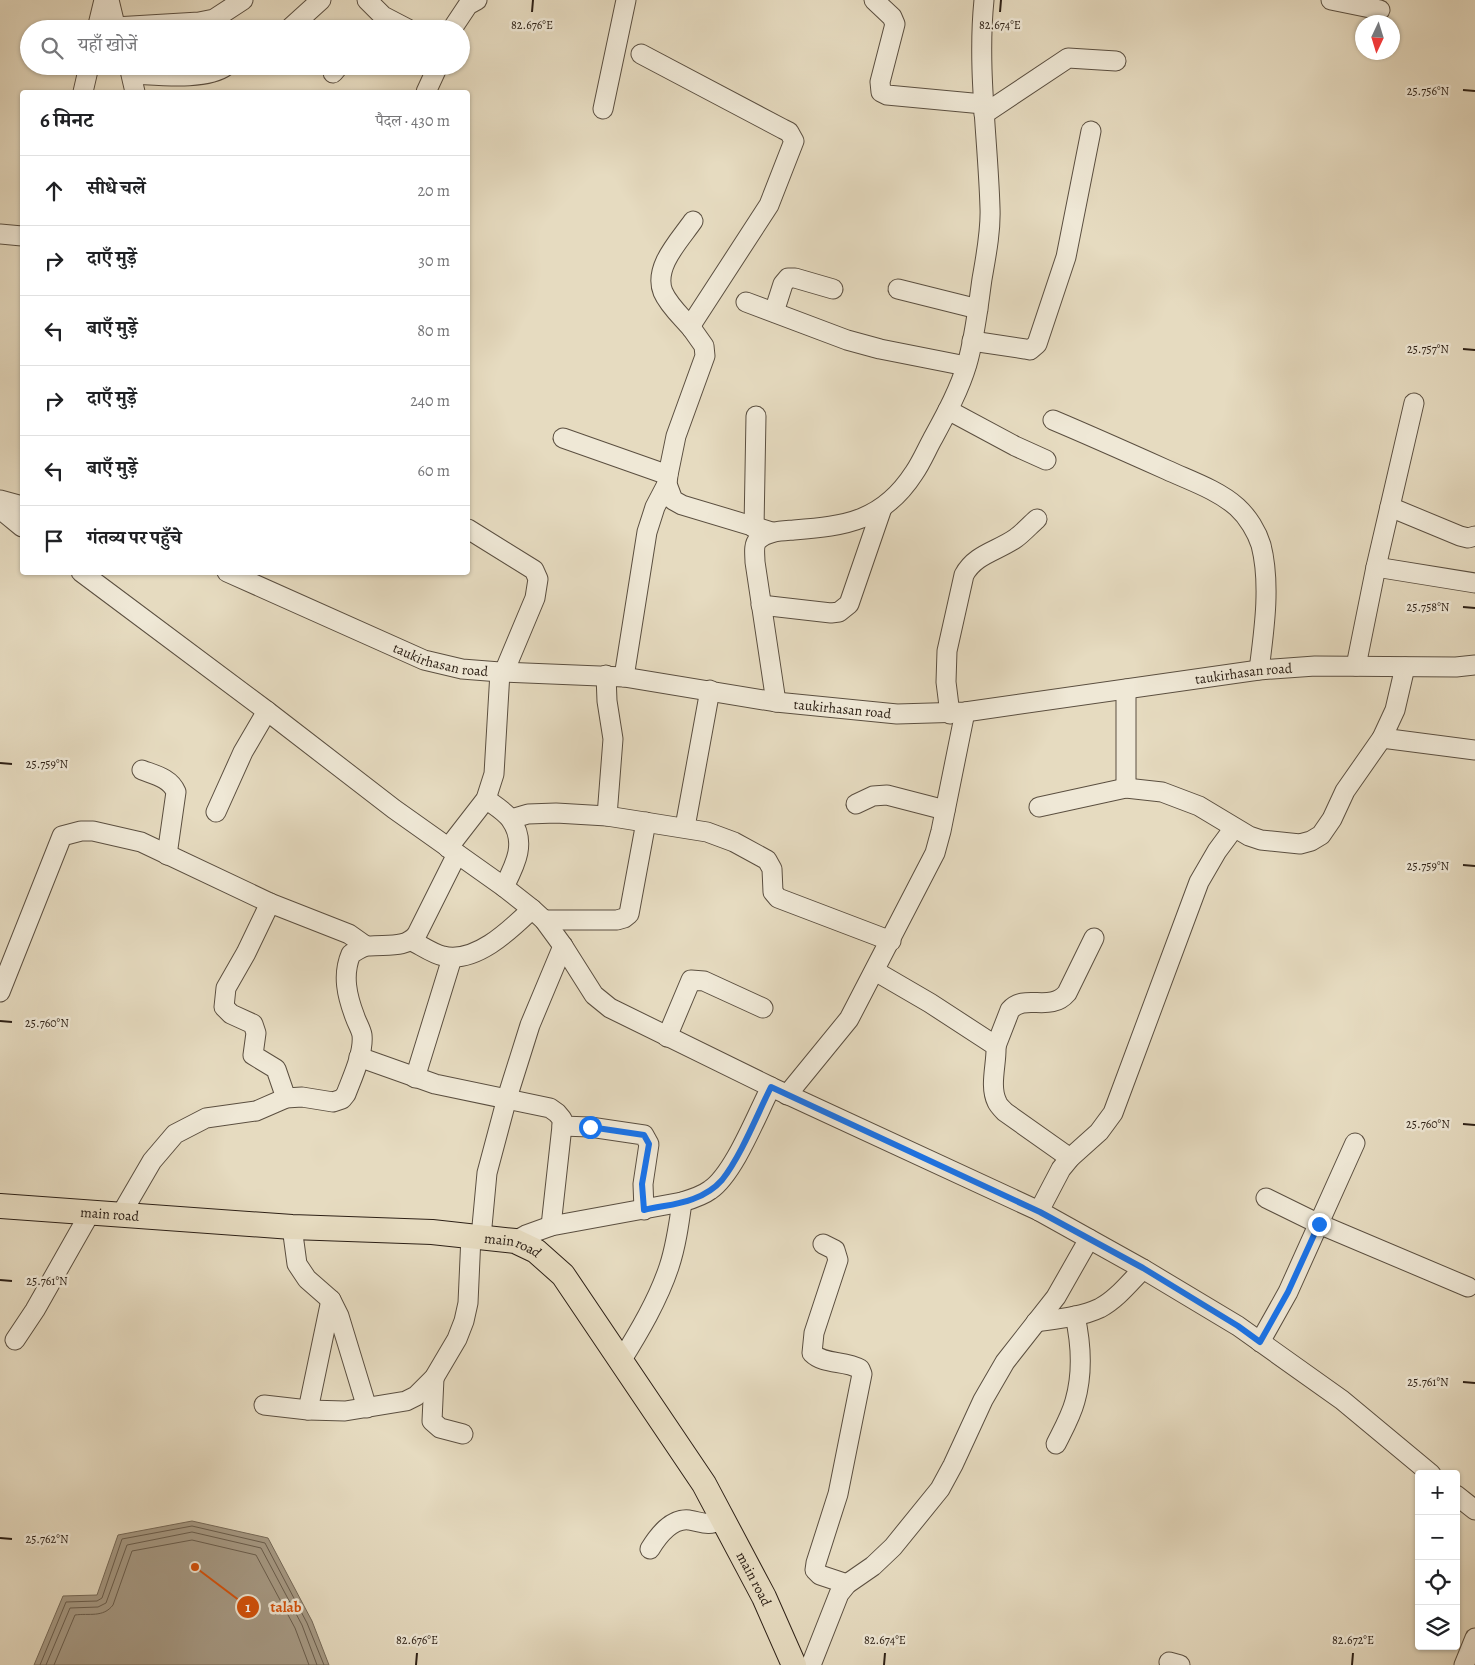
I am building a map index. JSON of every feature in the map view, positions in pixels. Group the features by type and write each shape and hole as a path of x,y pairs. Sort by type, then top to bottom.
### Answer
{"main road":[{"name":"main road","path":"0,1206 90,1214 292,1227 432,1232 515,1241 536,1251 563,1275 704,1484 764,1597 794,1665"}],"street":[{"path":"104,0 108,20"},
{"path":"109,0 109,20"},
{"path":"209,20 214,19 244,0"},
{"path":"299,20 322,0"},
{"path":"367,0 376,20"},
{"path":"458,20 468,5 477,0"},
{"path":"603,109 626,0"},
{"path":"874,0 892,17 895,24 880,82 882,92 887,95 983,109 1068,58 1116,61"},
{"path":"667,480 673,500 682,505 763,530 829,527 856,522 882,508 896,496 914,473 948,410 966,366 978,309 988,245 990,210 983,109 981,22 984,0"},
{"path":"1331,0 1380,10"},
{"path":"641,54 784,129 789,132 794,141 769,205 693,322 692,329"},
{"path":"82,90 86,75"},
{"path":"132,78 203,75"},
{"path":"427,90 434,75"},
{"path":"972,341 1030,350 1037,344 1066,257 1091,131"},
{"path":"607,816 612,739 607,701 615,676 647,532 655,507 667,480 676,436 705,356 704,346 666,298 661,282 662,271 666,262 693,220"},
{"path":"0,234 20,236"},
{"path":"774,312 783,284 788,278 795,278 833,289"},
{"path":"898,289 978,309"},
{"path":"746,302 846,340 880,349 966,366"},
{"path":"1356,666 1376,567 1414,404"},
{"path":"948,410 1015,446 1046,460"},
{"path":"756,416 763,530 755,547 755,562 776,702"},
{"path":"1053,420 1194,482 1220,495 1238,508 1252,526 1261,544 1265,570 1265,621 1259,670"},
{"path":"562,438 667,480"},
{"path":"0,500 20,505"},
{"path":"1390,507 1460,536 1468,538 1475,536"},
{"path":"761,604 832,613 839,612 849,604 882,508"},
{"path":"0,509 20,524"},
{"path":"515,1241 551,1226 682,1202 693,1199 710,1190 722,1180 779,1091 849,1019 935,853 945,810 957,713 946,682 947,651 964,574 977,559 1017,538 1037,519"},
{"path":"412,941 417,934 453,851 486,799 494,774 502,672 535,598 538,579 534,570 470,529"},
{"path":"1376,567 1475,583"},
{"path":"85,575 267,710 394,809 504,887 538,914 563,946 594,995 610,1008 779,1091 1040,1212 1143,1268 1238,1326 1342,1400 1426,1470"},
{"name":"taukirhasan road","path":"234,575 424,660 462,669 615,676 776,702 897,714 957,713 1259,670 1315,666 1405,667 1475,665"},
{"path":"1039,807 1126,788 1162,792 1198,806 1234,828 1261,840 1300,844 1311,841 1321,834 1332,819 1345,791 1382,738 1395,710 1405,667"},
{"path":"1126,689 1126,788"},
{"path":"686,827 710,690"},
{"path":"216,812 243,752 267,710"},
{"path":"1382,738 1475,750"},
{"path":"142,770 168,780 174,786 176,792 167,855"},
{"path":"856,804 873,796 887,795 945,810"},
{"path":"486,799 511,819 519,837 520,845 517,861 504,887"},
{"path":"511,819 528,814 556,813 607,816 686,827 707,832 734,842 767,860 772,869 773,892 778,898 891,941"},
{"path":"120,1216 152,1160 175,1134 206,1118 256,1112 286,1098 302,1097 333,1102 342,1099 346,1094 359,1058 362,1035 350,1004 346,986 346,965 350,954 366,946 399,944 412,941 442,956 452,958 471,955 538,914 618,920 624,918 629,914 646,822"},
{"path":"1040,1212 1061,1168 1099,1132 1112,1114 1199,882 1216,850 1234,828"},
{"path":"0,992 62,836 81,831 93,831 141,842 270,904 349,934 366,946"},
{"path":"270,904 226,988 224,1007 231,1014 253,1024 256,1033 253,1055 276,1069 286,1098"},
{"path":"1070,1158 1005,1112 997,1102 993,1080 996,1046 1010,1010 1014,1006 1024,1003 1053,1003 1063,998 1094,938"},
{"path":"264,1405 308,1410 345,1411 367,1408 406,1401 416,1396 434,1378 457,1339 464,1321 487,1173 507,1098 530,1025 563,946"},
{"path":"415,1078 452,958"},
{"path":"875,971 930,1003 996,1046"},
{"path":"667,1037 691,980 704,981 763,1008"},
{"path":"359,1058 434,1084 550,1108 557,1113 562,1119 562,1126 551,1226"},
{"path":"562,1126 590,1127 644,1135 649,1144 642,1184 644,1210"},
{"path":"1260,1342 1288,1292 1355,1143"},
{"path":"1266,1198 1319,1224 1468,1287"},
{"path":"621,1361 637,1335 670,1266 678,1233 682,1202"},
{"path":"15,1340 35,1310 90,1214"},
{"path":"292,1227 296,1264 307,1279 331,1300 339,1316 367,1408"},
{"path":"811,1665 839,1594 847,1584 873,1566 893,1547 940,1489 953,1465 982,1400 1005,1362 1056,1296 1089,1239"},
{"path":"823,1244 835,1250 838,1260 814,1333 812,1353 817,1358 853,1365 860,1369 862,1374 838,1494 815,1570 820,1575 847,1584"},
{"path":"1036,1322 1074,1316 1101,1308 1119,1294 1143,1268"},
{"path":"308,1410 331,1300"},
{"path":"1056,1444 1075,1401 1079,1380 1080,1338 1074,1316"},
{"path":"434,1378 432,1421 440,1428 463,1434"},
{"path":"1460,1498 1475,1510"},
{"path":"650,1549 659,1534 674,1523 687,1520 705,1525 723,1520"},
{"path":"1464,1665 1475,1638"}],"water":[{"path":"192,1521 268,1538 312,1621 329,1665 34,1665 63,1596 97,1595 118,1535"}],"place":[{"name":"talab","path":"195,1567"}],"route":[{"path":"590,1127 644,1135 649,1144 642,1184 644,1210 682,1202 693,1199 710,1190 722,1180 735,1160 771,1087 1040,1212 1143,1268 1238,1326 1260,1342 1288,1292 1319,1224"}]}
